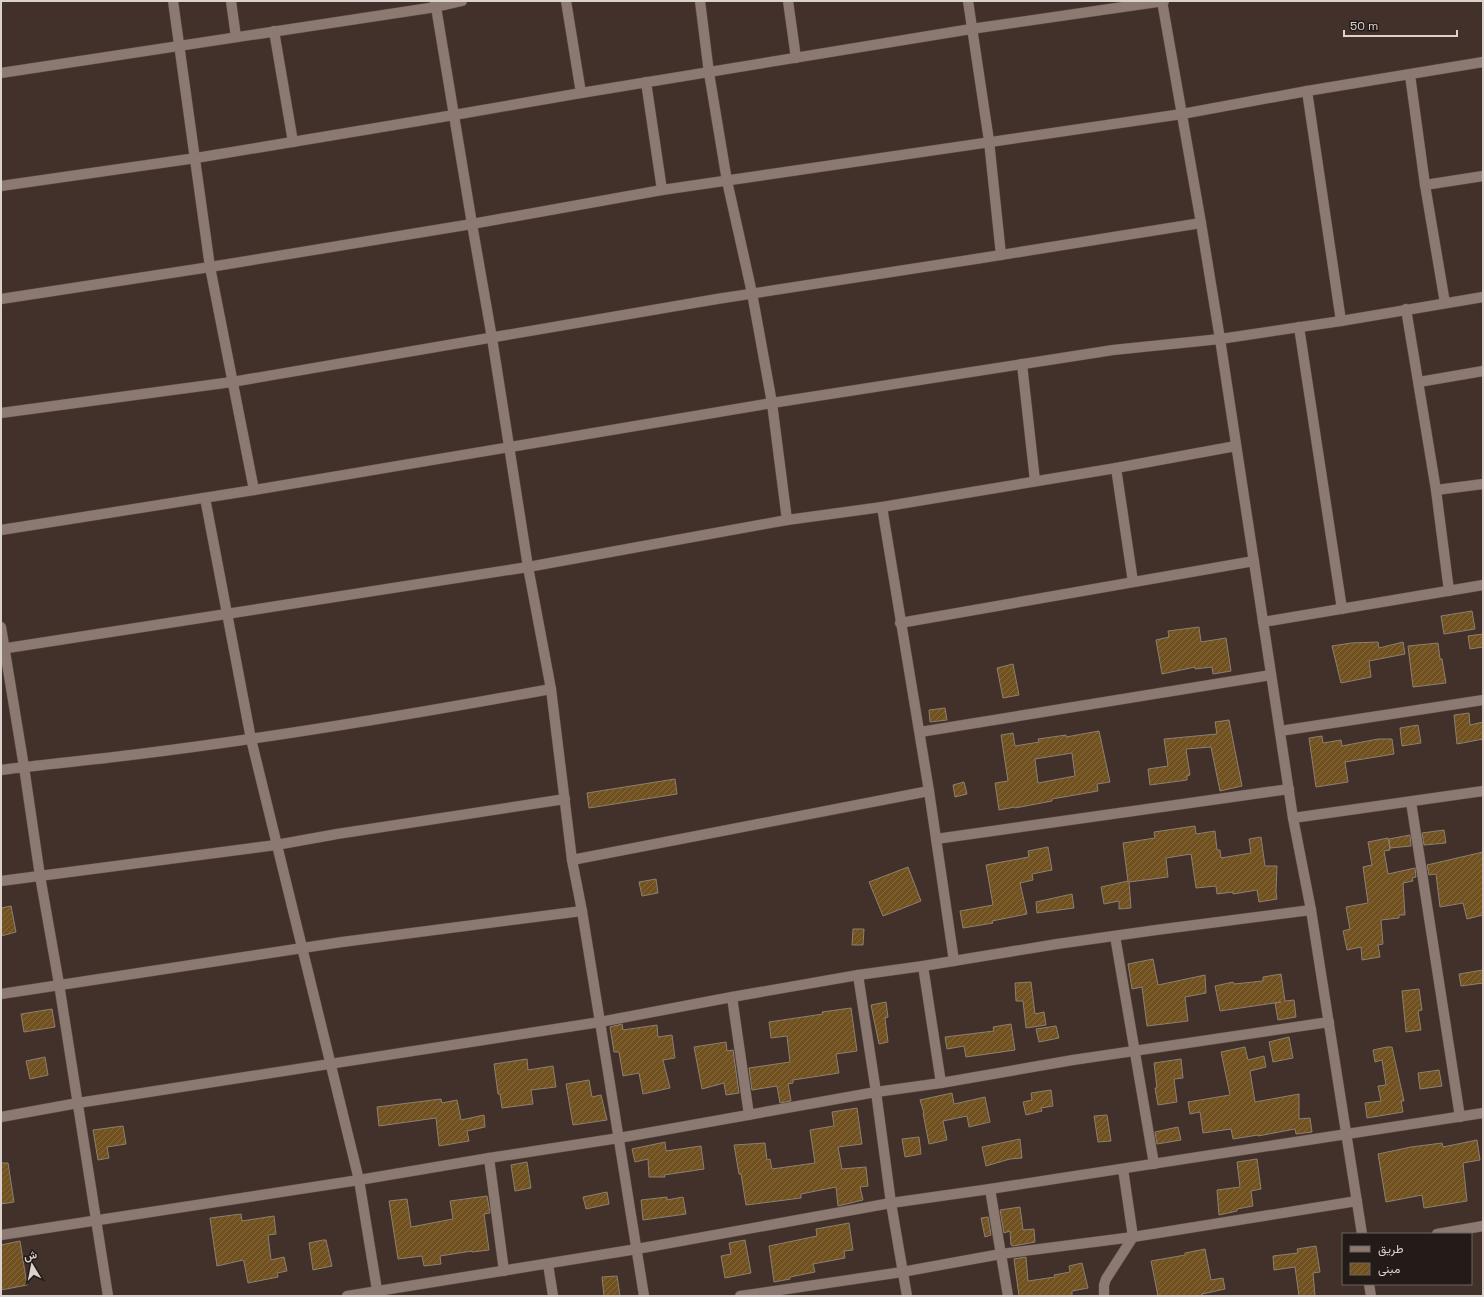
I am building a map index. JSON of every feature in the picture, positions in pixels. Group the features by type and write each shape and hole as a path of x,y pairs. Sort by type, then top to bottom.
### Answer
{"street":[{"path":"173,1 210,267 254,490"},
{"path":"230,1 236,37"},
{"path":"1,73 462,1"},
{"path":"566,1 581,93"},
{"path":"700,1 709,73 727,181 752,293 772,403 787,520"},
{"path":"788,1 796,58"},
{"path":"968,1 989,141 1001,255"},
{"path":"1,186 196,158 971,29 1163,1 1220,339 1293,818 1311,910 1362,1233"},
{"path":"436,4 510,447 528,567 551,690 572,860 582,911 644,1296"},
{"path":"274,31 293,142"},
{"path":"1,299 210,267 472,224 662,190 1182,114 1307,91 1483,62"},
{"path":"1410,75 1445,303"},
{"path":"646,82 662,190"},
{"path":"1307,91 1341,321"},
{"path":"1426,185 1483,176"},
{"path":"1,413 232,382 752,293 1201,223"},
{"path":"1,530 254,490 772,403 1113,350 1220,339 1341,321 1483,297"},
{"path":"1406,309 1436,490 1449,591"},
{"path":"1299,327 1342,609"},
{"path":"1022,364 1035,481"},
{"path":"1419,382 1483,372"},
{"path":"3,648 528,567 787,520 882,507 1116,468 1236,446"},
{"path":"1116,468 1133,582"},
{"path":"1436,490 1483,484"},
{"path":"205,498 251,739 360,1180 378,1294"},
{"path":"882,507 900,623 920,732 954,961"},
{"path":"900,623 1254,562"},
{"path":"1264,622 1483,585"},
{"path":"1,626 3,648 24,767 40,876 59,984 108,1296"},
{"path":"920,732 1271,675"},
{"path":"1,770 251,739 551,690"},
{"path":"1280,731 1483,700"},
{"path":"936,839 1289,788"},
{"path":"572,860 929,791"},
{"path":"1293,818 1483,791"},
{"path":"1,881 276,845 337,834 565,799"},
{"path":"1411,802 1460,1117"},
{"path":"1,1117 78,1103 331,1065 600,1022 858,975 1115,936 1311,910"},
{"path":"1,994 342,942 582,911"},
{"path":"1115,936 1154,1164"},
{"path":"923,966 941,1084"},
{"path":"858,975 891,1203 907,1296"},
{"path":"732,997 749,1115"},
{"path":"1,1235 360,1180 619,1138 876,1092 941,1084 1073,1060 1329,1022"},
{"path":"347,1296 378,1294 891,1203 1123,1169 1483,1113"},
{"path":"489,1158 504,1271"},
{"path":"1104,1296 1104,1285 1106,1279 1133,1237 1123,1169"},
{"path":"990,1189 1008,1296"},
{"path":"740,1296 902,1272 1001,1254 1133,1237 1357,1201"},
{"path":"1443,1233 1483,1226"},
{"path":"548,1264 553,1296"},
{"path":"1369,1285 1371,1296"}],"building":[{"path":"1472,611 1475,629 1444,634 1441,616"},
{"path":"1199,627 1201,642 1226,638 1231,671 1213,674 1212,667 1195,669 1195,667 1162,674 1156,640 1169,637 1168,631"},
{"path":"1483,634 1483,647 1470,649 1468,636"},
{"path":"1378,642 1379,648 1403,642 1405,654 1369,661 1371,677 1341,683 1332,646 1351,643"},
{"path":"1438,643 1446,683 1413,687 1408,646"},
{"path":"1013,664 1019,695 1003,698 997,668"},
{"path":"945,708 947,720 930,722 929,710"},
{"path":"1469,713 1470,725 1483,722 1483,739 1457,744 1454,715"},
{"path":"1229,720 1242,786 1220,791 1211,747 1186,749 1190,775 1187,776 1187,780 1150,785 1148,769 1168,766 1164,739 1217,734 1215,722"},
{"path":"1418,725 1421,743 1402,746 1400,728"},
{"path":"1099,731 1110,782 1097,784 1098,791 999,810 995,783 1008,781 1001,735 1013,733 1015,746 1039,742 1038,739 1066,735 1066,737","holes":["1072,753 1075,776 1038,783 1035,759"]},
{"path":"1322,736 1323,743 1341,740 1342,746 1378,739 1392,739 1394,754 1345,762 1348,782 1316,787 1309,738"},
{"path":"675,779 677,794 589,808 587,793"},
{"path":"964,782 967,794 955,797 953,785"},
{"path":"1195,826 1196,834 1215,831 1217,850 1220,850 1221,858 1251,853 1249,839 1261,837 1265,866 1277,866 1277,899 1259,902 1257,890 1233,894 1233,892 1217,894 1216,886 1196,888 1191,854 1166,858 1168,877 1129,882 1131,908 1119,909 1119,901 1104,904 1101,887 1128,881 1123,843 1155,838 1154,832"},
{"path":"1444,830 1446,843 1424,845 1422,833"},
{"path":"1410,835 1411,846 1390,848 1389,839"},
{"path":"1388,838 1390,850 1384,851 1388,874 1415,868 1416,877 1412,878 1413,881 1403,883 1405,915 1399,915 1399,918 1381,920 1383,944 1378,945 1380,957 1362,960 1361,947 1347,950 1343,931 1350,929 1346,907 1368,903 1363,867 1372,865 1368,842"},
{"path":"1048,847 1052,870 1032,874 1033,880 1020,883 1027,914 992,921 993,923 963,928 960,911 993,905 986,865 1029,857 1028,851"},
{"path":"1483,852 1483,915 1467,919 1463,903 1440,907 1436,874 1429,875 1427,865"},
{"path":"908,867 921,901 883,916 869,882"},
{"path":"656,879 658,893 642,896 639,882"},
{"path":"1072,894 1074,908 1037,913 1036,902"},
{"path":"11,906 16,932 1,936 1,908"},
{"path":"853,929 864,929 863,945 852,945"},
{"path":"1153,959 1158,985 1205,975 1206,993 1185,997 1188,1021 1147,1026 1142,987 1132,989 1128,964"},
{"path":"1483,970 1483,983 1461,986 1459,974"},
{"path":"1281,974 1285,1001 1294,1000 1296,1017 1278,1020 1275,1003 1281,1002 1220,1011 1215,986 1233,982 1234,984 1263,981 1263,977"},
{"path":"1031,982 1035,1014 1044,1012 1046,1025 1026,1028 1023,1001 1016,1001 1015,983"},
{"path":"1419,989 1422,1010 1418,1011 1421,1030 1406,1032 1402,991"},
{"path":"886,1002 888,1017 885,1018 888,1042 879,1044 871,1005"},
{"path":"851,1008 857,1051 836,1054 839,1073 793,1080 793,1083 788,1084 791,1101 780,1103 777,1086 752,1090 749,1068 790,1062 787,1036 771,1038 769,1022 823,1014 822,1012"},
{"path":"52,1009 55,1027 24,1032 21,1014"},
{"path":"622,1024 623,1030 657,1025 658,1037 672,1035 675,1058 663,1060 670,1088 643,1094 639,1073 623,1076 619,1052 614,1052 610,1027"},
{"path":"1011,1024 1015,1050 966,1057 964,1046 947,1049 945,1037 994,1031 993,1027"},
{"path":"1056,1026 1059,1038 1039,1042 1036,1029"},
{"path":"1289,1037 1293,1058 1273,1062 1269,1042"},
{"path":"726,1042 727,1051 733,1050 739,1093 726,1095 724,1083 702,1089 694,1047"},
{"path":"1245,1047 1248,1060 1264,1056 1266,1067 1250,1071 1255,1102 1299,1094 1299,1119 1310,1118 1312,1132 1296,1134 1295,1129 1233,1139 1231,1129 1203,1133 1200,1112 1190,1114 1188,1102 1230,1095 1221,1052"},
{"path":"1392,1047 1404,1101 1401,1101 1403,1112 1367,1118 1365,1103 1381,1101 1378,1086 1386,1085 1382,1060 1375,1062 1373,1050"},
{"path":"45,1057 48,1075 30,1079 26,1061"},
{"path":"527,1059 528,1070 553,1066 556,1087 531,1090 533,1104 502,1108 500,1094 498,1094 494,1064"},
{"path":"1181,1059 1183,1078 1174,1079 1177,1102 1158,1105 1155,1088 1157,1088 1154,1063"},
{"path":"1439,1070 1442,1086 1420,1089 1418,1073"},
{"path":"589,1080 592,1097 601,1095 607,1120 573,1125 566,1084"},
{"path":"1051,1090 1053,1106 1041,1108 1042,1111 1026,1115 1023,1102 1032,1100 1031,1093"},
{"path":"952,1093 954,1104 985,1097 990,1122 969,1127 967,1116 943,1121 947,1140 929,1144 924,1113 920,1100"},
{"path":"441,1099 442,1103 457,1100 461,1120 484,1115 485,1127 467,1131 469,1141 439,1146 436,1118 379,1126 377,1107"},
{"path":"857,1108 862,1144 838,1147 842,1169 866,1167 868,1186 860,1187 863,1200 838,1206 836,1187 801,1194 801,1198 746,1205 734,1145 765,1143 767,1160 770,1159 772,1169 815,1163 810,1130 834,1126 832,1112"},
{"path":"1107,1115 1111,1141 1098,1142 1094,1116"},
{"path":"123,1126 126,1144 107,1147 109,1158 98,1160 93,1130"},
{"path":"1178,1127 1181,1140 1157,1144 1155,1132"},
{"path":"919,1137 921,1154 905,1157 902,1139"},
{"path":"1020,1139 1022,1158 1010,1159 986,1166 982,1147"},
{"path":"1477,1140 1480,1160 1463,1163 1467,1201 1424,1208 1422,1195 1386,1202 1378,1154 1411,1147 1442,1143 1443,1147"},
{"path":"665,1142 666,1151 701,1146 704,1169 664,1175 665,1177 649,1177 648,1159 635,1162 632,1149"},
{"path":"1257,1159 1261,1189 1251,1191 1253,1206 1219,1215 1217,1190 1240,1187 1237,1162"},
{"path":"527,1162 531,1188 515,1191 511,1165"},
{"path":"1,1163 8,1163 14,1202 1,1204"},
{"path":"607,1192 609,1204 586,1209 583,1197"},
{"path":"487,1196 490,1213 484,1214 489,1250 440,1256 441,1264 424,1266 422,1256 398,1259 389,1201 407,1199 411,1227 453,1219 450,1201"},
{"path":"667,1197 667,1200 683,1197 686,1214 643,1220 641,1200"},
{"path":"1020,1207 1023,1230 1034,1229 1035,1242 1013,1246 1011,1245 1010,1231 1004,1233 1000,1210"},
{"path":"241,1214 242,1221 274,1216 276,1234 268,1235 271,1260 284,1257 287,1271 277,1273 278,1277 248,1283 243,1260 217,1266 210,1218"},
{"path":"988,1217 991,1235 985,1237 981,1218"},
{"path":"849,1223 853,1250 844,1251 845,1258 813,1264 815,1272 774,1282 769,1246 817,1236 816,1229"},
{"path":"326,1240 332,1266 313,1270 309,1243"},
{"path":"745,1240 751,1273 725,1278 721,1256 731,1254 729,1243"},
{"path":"20,1241 27,1285 1,1290 1,1245"},
{"path":"1316,1246 1320,1272 1313,1273 1315,1296 1299,1296 1295,1267 1274,1270 1273,1256 1298,1253 1297,1249"},
{"path":"1205,1249 1211,1280 1223,1278 1225,1289 1202,1294 1202,1296 1158,1296 1151,1261 1185,1255 1185,1253"},
{"path":"1026,1257 1028,1281 1055,1277 1054,1275 1070,1272 1069,1266 1082,1263 1088,1288 1072,1291 1072,1296 1019,1296 1014,1259"},
{"path":"617,1276 620,1296 604,1296 602,1277"}]}
